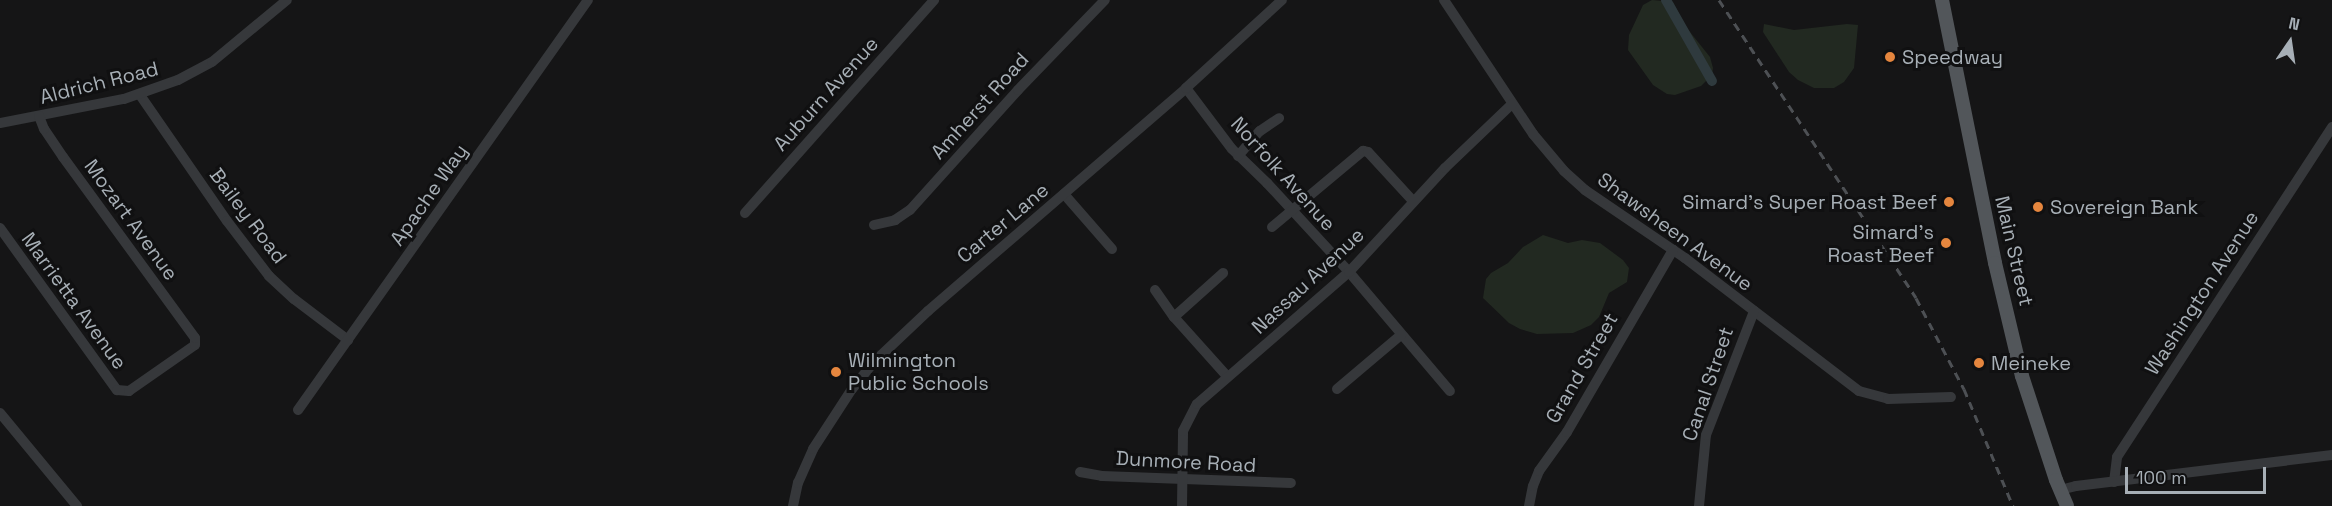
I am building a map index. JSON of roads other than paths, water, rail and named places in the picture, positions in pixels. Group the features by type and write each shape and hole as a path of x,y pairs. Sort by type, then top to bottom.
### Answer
{"main road":[{"name":"Main Street","path":"1942,0 2009,319 2028,397 2067,506"}],"street":[{"name":"Aldrich Road","path":"0,123 140,95 178,80 212,62 287,0"},
{"name":"Apache Way","path":"298,410 588,0"},
{"name":"Auburn Avenue","path":"745,213 934,0"},
{"name":"Amherst Road","path":"874,225 895,220 910,210 1018,90 1105,0"},
{"name":"Carter Lane","path":"792,506 798,483 813,449 863,374 928,311 1186,88 1282,0"},
{"name":"Shawsheen Avenue","path":"1444,0 1512,104 1574,181 1673,250 1859,391 1888,399 1951,397"},
{"name":"Norfolk Avenue","path":"1186,88 1238,156 1349,272 1450,391"},
{"name":"Bailey Road","path":"140,95 227,221 269,276 294,299 348,339"},
{"name":"Nassau Avenue","path":"1182,506 1182,442 1186,422 1197,404 1227,376 1314,305 1349,272 1413,201 1512,104"},
{"name":"Mozart Avenue","path":"39,116 44,129 63,157 196,343 129,391 122,392"},
{"path":"1238,156 1260,130 1278,118"},
{"name":"Washington Avenue","path":"2114,482 2117,457 2332,127"},
{"path":"1272,227 1364,150 1413,201"},
{"path":"1064,194 1112,249"},
{"name":"Marrietta Avenue","path":"0,228 114,387 122,392"},
{"name":"Grand Street","path":"1530,506 1533,486 1539,471 1567,432 1673,250"},
{"path":"1174,317 1223,273"},
{"path":"1155,290 1174,317 1227,376"},
{"name":"Canal Street","path":"1699,506 1706,435 1754,311"},
{"path":"1338,389 1401,335"},
{"path":"0,413 77,506"},
{"path":"2060,490 2332,455"},
{"name":"Dunmore Road","path":"1080,472 1094,476 1291,483"}],"waterway":[{"path":"1666,0 1712,81"}],"railway":[{"path":"1719,0 1916,298 1964,389 2013,506"}],"place":[{"name":"Speedway","path":"1890,57"},
{"name":"Simard's Super Roast Beef","path":"1949,202"},
{"name":"Sovereign Bank","path":"2038,207"},
{"name":"Simard's Roast Beef","path":"1946,243"},
{"name":"Meineke","path":"1979,363"},
{"name":"Wilmington Public Schools","path":"836,372"}]}
